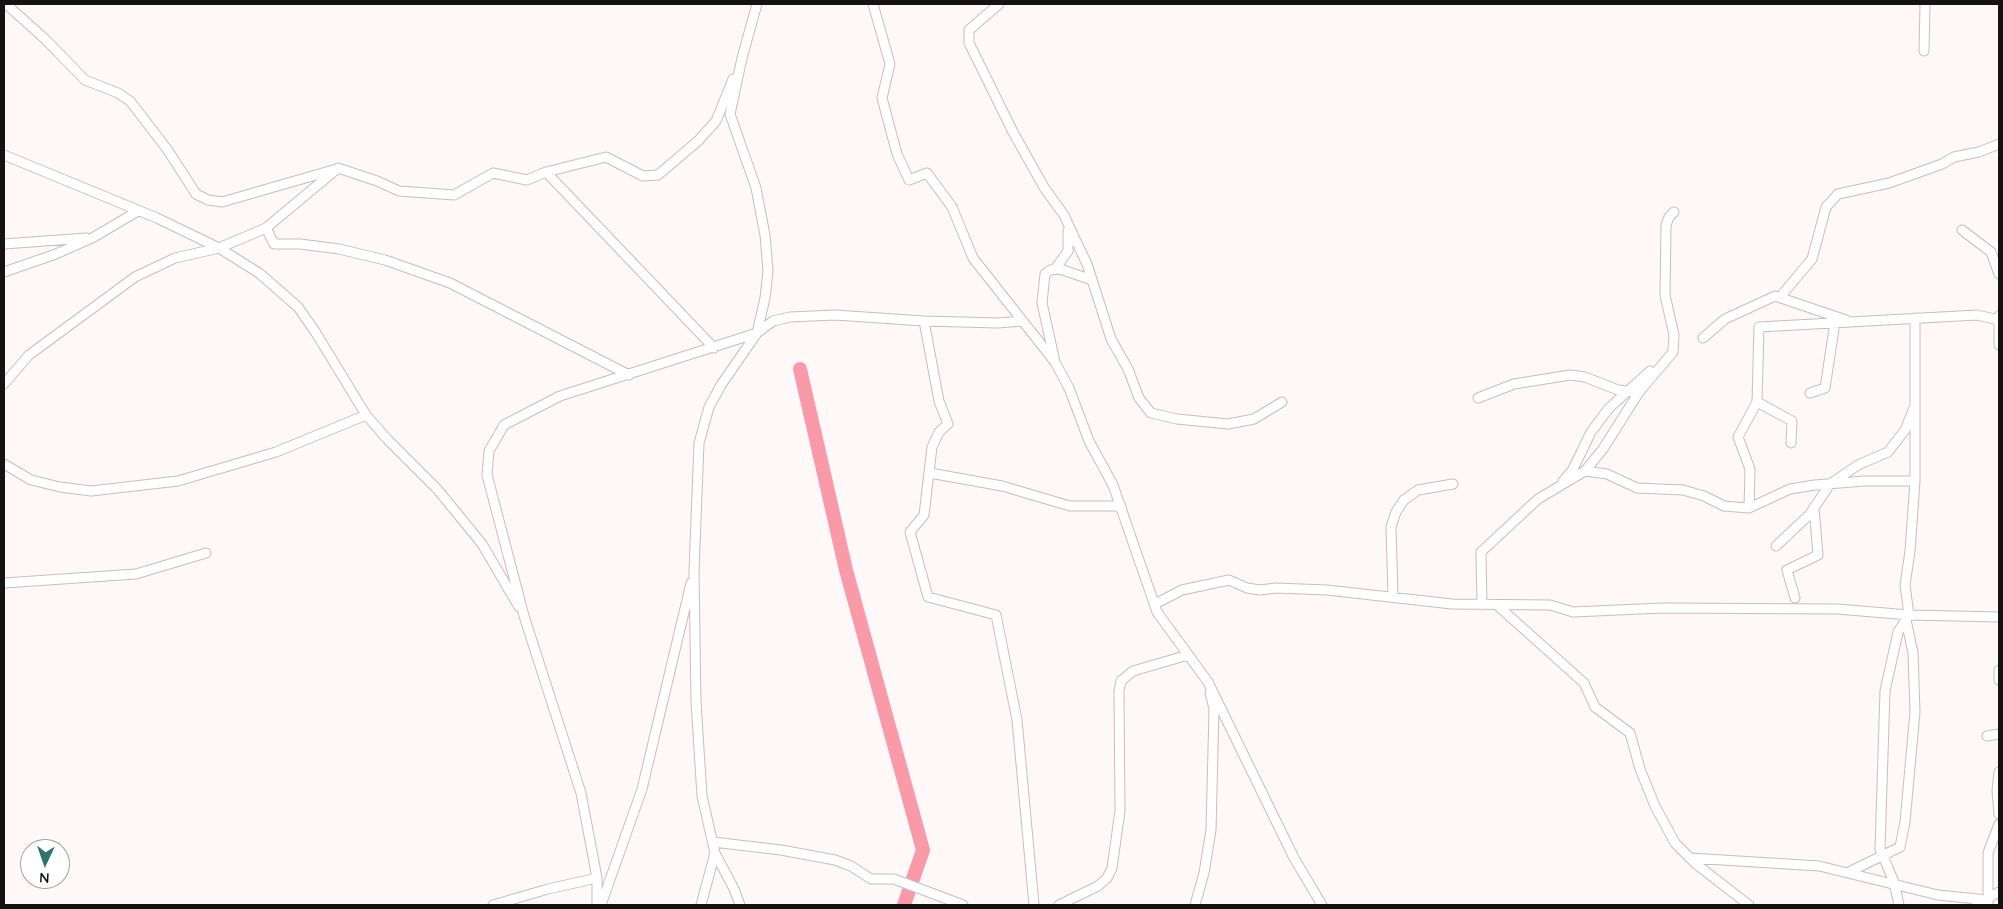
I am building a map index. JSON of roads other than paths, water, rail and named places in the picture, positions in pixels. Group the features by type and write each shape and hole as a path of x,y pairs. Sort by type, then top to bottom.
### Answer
{"street":[{"path":"6,4 46,39 85,80 118,93 130,101 167,149 196,194 208,200 222,202 338,168 377,181 399,191 454,195 493,173 527,180 546,172 606,157 643,176 658,175 698,141 716,121 742,58"},
{"path":"757,4 742,58 730,114 756,188 765,235 768,271 758,333"},
{"path":"873,4 890,64 882,98 897,154 909,180 927,173 952,207 973,258 1055,362 1069,388 1089,441 1113,485 1157,612 1208,682 1294,858 1322,905"},
{"path":"999,4 969,30 969,43 1013,132 1045,189 1064,215 1092,280 1111,339 1128,369 1139,398 1151,413 1177,419 1240,423 1254,418 1282,402"},
{"path":"1924,51 1925,4"},
{"path":"1780,297 1812,260 1826,207 1838,194 1889,183 1942,164 1954,157 1979,152 1999,144"},
{"path":"4,155 138,210 219,248 259,273 298,308 316,333 366,415 438,490 482,544 524,616"},
{"path":"4,384 28,355 135,277 175,258 219,248 266,228 338,168"},
{"path":"546,172 714,348"},
{"path":"4,272 56,254 94,237 138,210"},
{"path":"1482,605 1480,552 1538,499 1585,471 1603,449 1639,392 1673,352 1674,336 1665,295 1666,225 1669,217 1674,212"},
{"path":"1055,362 1042,304 1045,274 1055,269 1068,251 1070,242 1064,215"},
{"path":"266,228 274,244 300,244 339,249 385,260 450,283 629,375"},
{"path":"1962,230 1991,252 1999,274"},
{"path":"4,244 94,237"},
{"path":"1055,269 1092,280"},
{"path":"1703,338 1725,319 1775,296 1851,322"},
{"path":"1750,507 1750,466 1740,434 1757,402 1758,327 1977,314 1999,320"},
{"path":"1999,314 1999,345"},
{"path":"740,905 715,852 702,796 696,702 694,571 699,443 709,407 721,385 758,333 773,321 790,317 835,315 924,321 998,323 1023,321"},
{"path":"1849,872 1900,847 1905,822 1915,712 1913,653 1907,617 1905,586 1910,551 1914,481 1915,318"},
{"path":"924,321 939,401 948,424 939,432 932,447 924,514 910,532 928,597 996,615 1017,720 1034,905"},
{"path":"1810,394 1825,388 1835,322"},
{"path":"597,905 597,878 581,793 524,616 487,476 488,451 504,426 560,396 758,333"},
{"path":"1556,488 1572,471 1580,451 1604,414 1643,376 1664,362"},
{"path":"1478,398 1514,384 1570,375 1584,377 1618,390 1639,392"},
{"path":"1757,402 1792,421 1791,443"},
{"path":"1776,546 1814,507 1830,484 1858,465 1888,452 1905,430 1915,406"},
{"path":"4,464 31,480 60,487 91,491 178,482 276,452 366,415"},
{"path":"1585,471 1607,474 1637,488 1683,490 1704,496 1724,506 1750,507 1790,489 1830,484 1914,481"},
{"path":"930,473 1002,486 1070,506 1121,506"},
{"path":"1393,596 1391,527 1396,512 1404,500 1418,490 1453,484"},
{"path":"1795,598 1787,570 1818,555 1814,507"},
{"path":"4,584 136,574 206,553"},
{"path":"601,905 642,788 694,571"},
{"path":"1154,604 1182,590 1229,580 1247,588 1260,590 1276,588 1327,590 1482,605 1550,606 1573,612 1662,608 1837,608 1907,617 1999,617"},
{"path":"1497,605 1584,683 1595,706 1630,732 1640,769 1655,806 1675,843 1690,858 1749,905"},
{"path":"1899,905 1894,882 1880,849 1885,691 1898,632 1907,617"},
{"path":"1059,905 1098,886 1112,868 1120,811 1121,681 1132,672 1188,655"},
{"path":"1999,670 1999,680"},
{"path":"1195,905 1204,873 1211,830 1214,709 1208,682"},
{"path":"1987,736 1999,734"},
{"path":"1999,772 1997,791 1999,814"},
{"path":"1988,903 1988,854 1999,824"},
{"path":"713,842 781,850 835,860 851,866 871,879 894,879 963,905"},
{"path":"701,905 715,852"},
{"path":"1690,858 1819,866 1894,882 1938,894 1988,903"},
{"path":"494,905 548,889 597,878"},
{"path":"1976,905 1988,903 1999,892"}],"waterway":[{"path":"800,369 846,570 923,850 904,905"}]}
